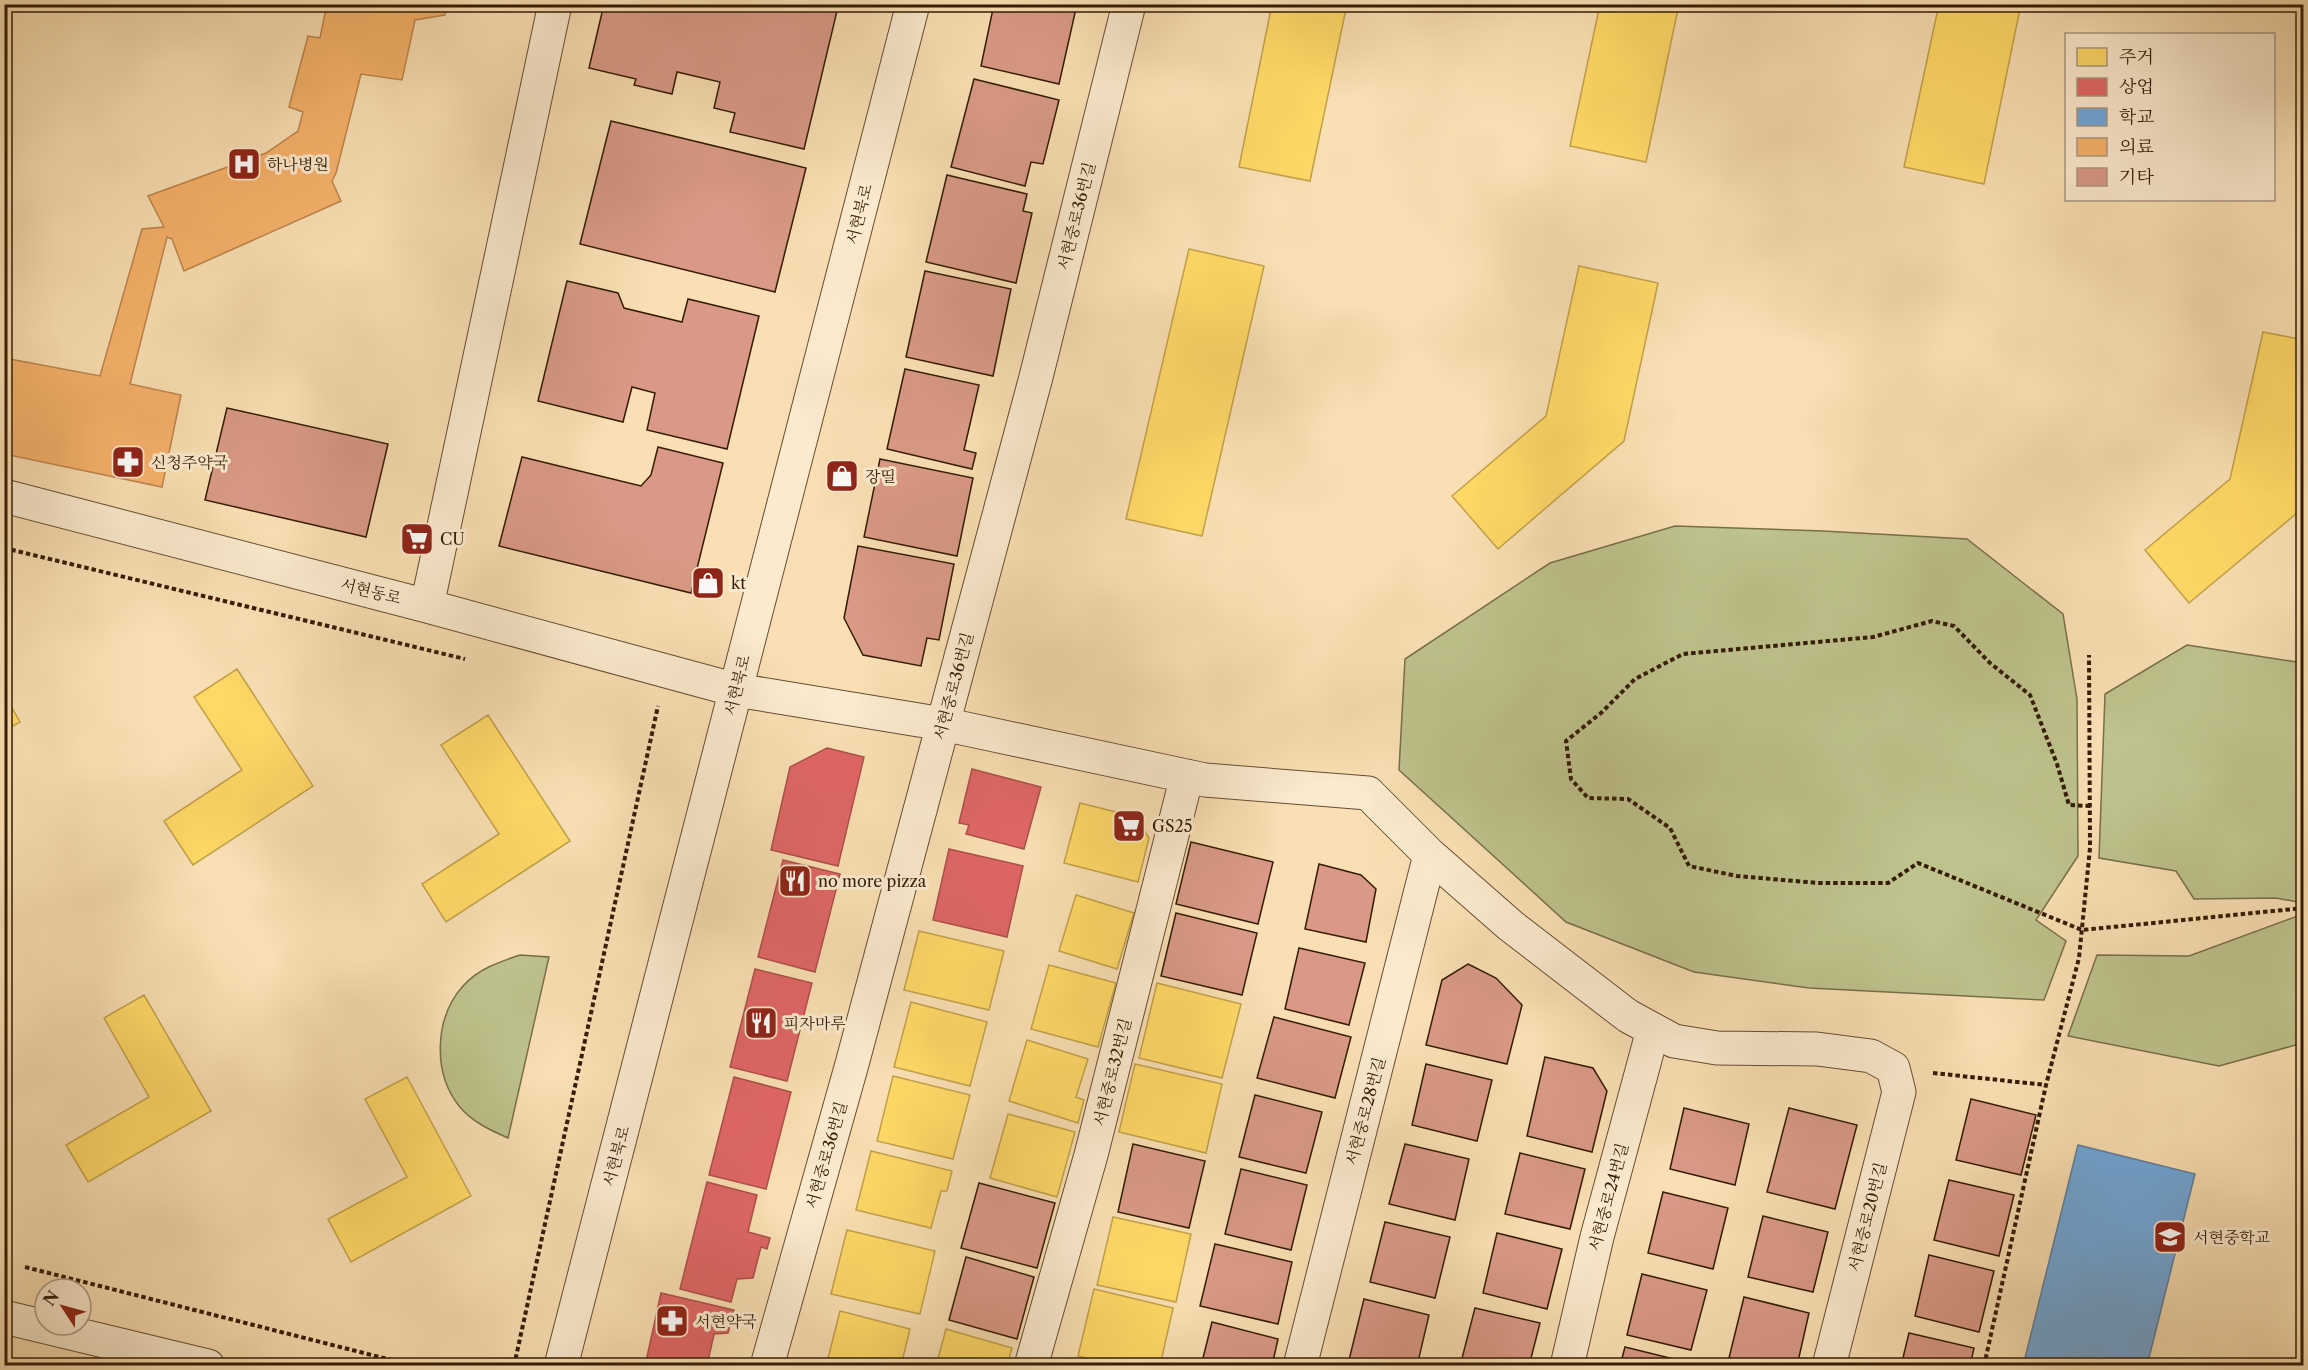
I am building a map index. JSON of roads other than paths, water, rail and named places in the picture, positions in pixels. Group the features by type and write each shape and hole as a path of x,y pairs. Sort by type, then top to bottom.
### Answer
{"street":[{"path":"427,606 555,4"},
{"name":"서현북로","path":"561,1365 913,4"},
{"name":"서현중로36번길","path":"767,1365 852,1064 1036,377 1129,4"},
{"name":"서현동로","path":"4,496 427,606 736,690 943,724 1205,780 1368,793 1430,855 1511,926 1628,1016 1653,1030 1674,1041 1716,1048 1818,1049 1871,1056 1893,1068"},
{"name":"서현중로32번길","path":"1031,1365 1091,1155 1187,776"},
{"name":"서현중로28번길","path":"1300,1365 1430,855"},
{"name":"서현중로24번길","path":"1567,1365 1597,1236 1653,1030"},
{"name":"서현중로20번길","path":"1829,1365 1899,1092 1893,1068"},
{"path":"4,1317 208,1365"}],"place":[{"name":"하나병원","path":"244,164"},
{"name":"신청주약국","path":"128,462"},
{"name":"장띨","path":"842,476"},
{"name":"CU","path":"417,539"},
{"name":"kt","path":"708,583"},
{"name":"GS25","path":"1129,826"},
{"name":"no more pizza","path":"795,881"},
{"name":"피자마루","path":"761,1023"},
{"name":"서현중학교","path":"2170,1237"},
{"name":"서현약국","path":"672,1321"}]}
